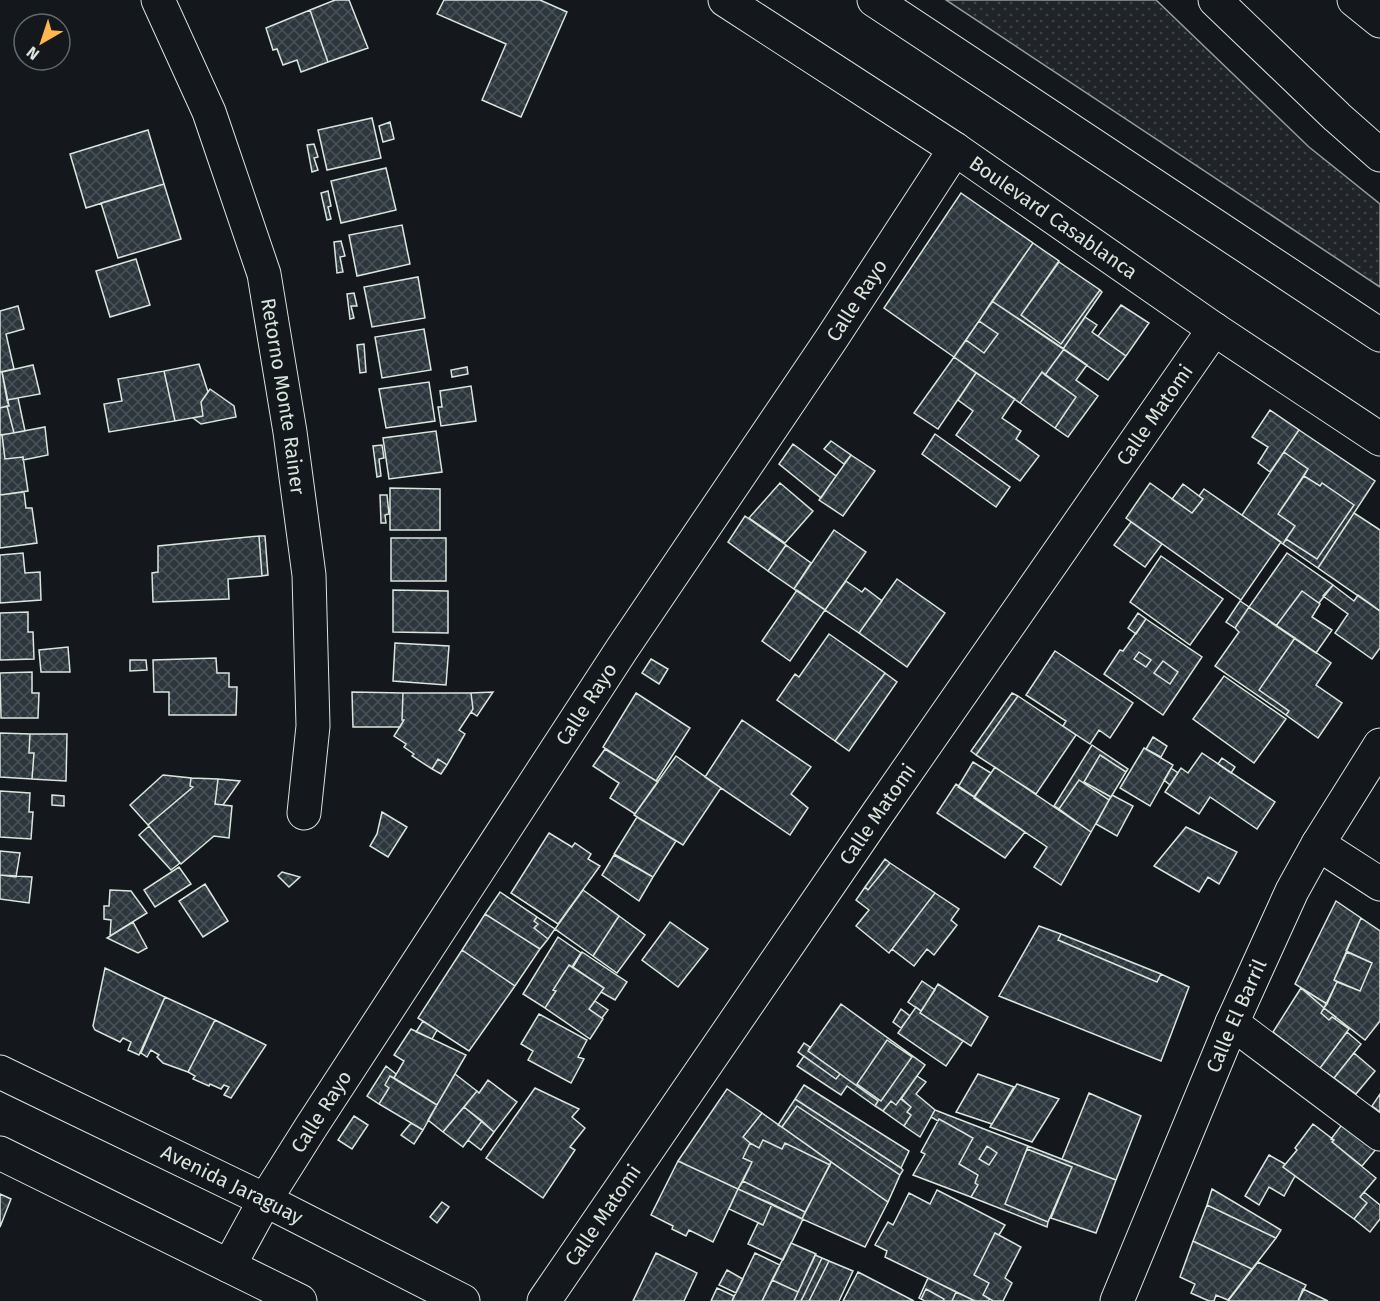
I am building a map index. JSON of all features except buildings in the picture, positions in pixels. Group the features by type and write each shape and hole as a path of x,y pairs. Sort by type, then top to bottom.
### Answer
{"street":[{"name":"Retorno Monte Rainer","path":"158,0 209,112 264,274 290,432 309,575 313,726 304,813"},
{"name":"Boulevard Casablanca","path":"725,0 955,149 1214,329 1380,439"},
{"path":"874,0 1380,335"},
{"path":"1215,0 1380,155"},
{"path":"1354,0 1380,21"},
{"name":"Calle Rayo","path":"229,1266 265,1200 622,649 832,338 955,149"},
{"name":"Calle Matomi","path":"544,1301 871,823 1214,329"},
{"name":"Calle El Barril","path":"1117,1301 1232,1023 1292,891 1318,844 1380,745"},
{"path":"1318,844 1380,884"},
{"path":"1232,1023 1380,1134"},
{"name":"Avenida Jaraguay","path":"0,1072 265,1200 463,1301"},
{"path":"0,1153 300,1301"}],"shaded area":[{"path":"946,0 1156,0 1309,147 1380,204 1380,287"}]}
